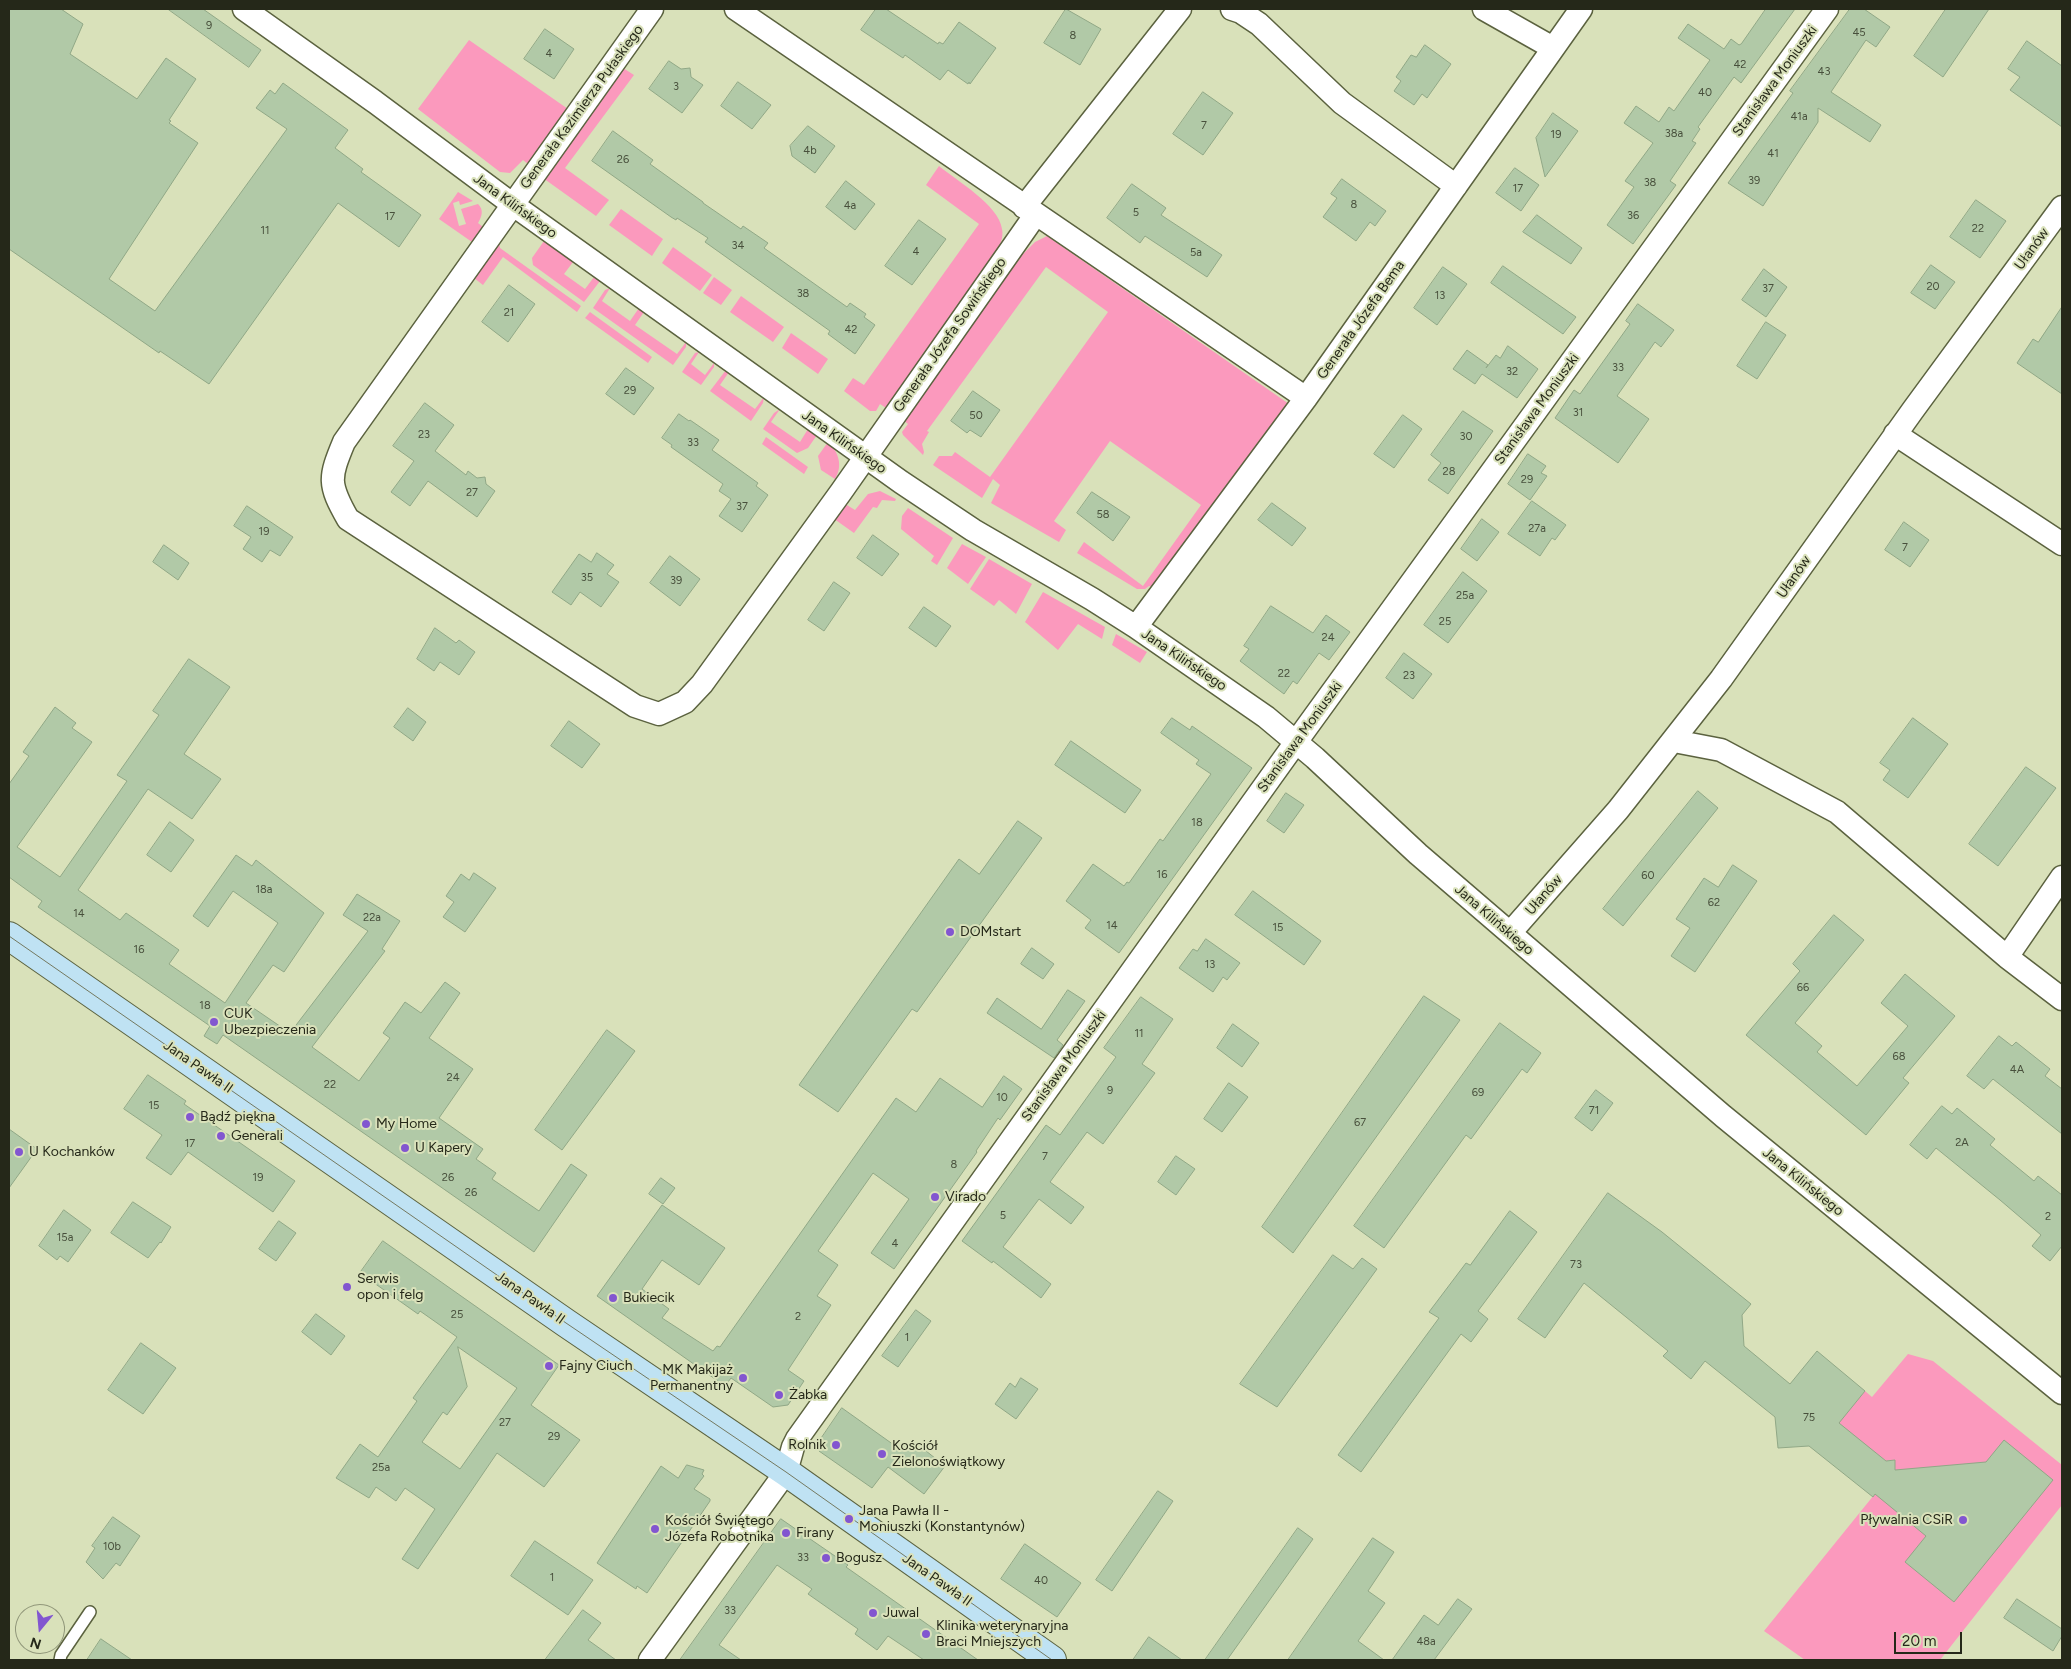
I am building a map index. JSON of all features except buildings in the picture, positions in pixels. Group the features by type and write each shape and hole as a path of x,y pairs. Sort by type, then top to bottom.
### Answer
{"main road":[{"name":"Jana Pawła II","path":"9,936 551,1313 786,1472 1052,1660"}],"street":[{"name":"Jana Kilińskiego","path":"244,9 375,102 512,204 959,522 1092,599 1136,627 1266,717 1296,742 1397,836 1722,1116 2062,1392"},
{"name":"Generała Kazimierza Pułaskiego","path":"652,9 344,442 333,470 334,495 348,519 635,706 659,714 685,702 702,684 841,492 864,456"},
{"path":"736,9 1306,398"},
{"path":"1232,9 1259,24 1342,103 1456,186"},
{"path":"1484,9 1553,48"},
{"name":"Generała Józefa Bema","path":"1136,627 1306,398 1581,9"},
{"name":"Stanisława Moniuszki","path":"650,1660 786,1472 797,1438 1296,742 1827,9"},
{"name":"Generała Józefa Sowińskiego","path":"864,456 1030,210 1171,12"},
{"name":"Ułanów","path":"1510,934 1618,810 1722,679 1896,434 2062,207"},
{"path":"1896,434 2062,544"},
{"path":"1674,741 1721,750 1837,812 2007,957 2062,998"},
{"path":"2007,957 2062,877"}],"lane":[{"path":"60,1660 61,1655 90,1612"}],"shaded area":[{"path":"469,40 568,109 528,164 523,160 510,173 500,172 418,109"},
{"path":"623,68 634,75 565,168 609,200 596,216 543,178"},
{"path":"939,166 976,194 993,211 1002,229 1001,242 996,255 886,408 880,404 876,411 870,411 844,391 853,378 864,385 979,224 926,185"},
{"path":"458,192 473,201 460,205 459,201 453,203 459,226 466,224 461,209 478,204 482,211 478,223 483,227 472,242 439,219"},
{"path":"621,209 663,239 652,256 609,225"},
{"path":"1047,236 1289,404 1154,587 1149,586 1145,589 1137,589 1077,553 1084,542 1143,586 1201,505 1110,441 1054,521 1066,530 1059,542 991,503 1000,485 993,479 982,498 933,465 939,456 952,456 955,452 990,477 1108,312 1046,267 927,431 929,432 922,444 923,455 902,432 908,424 903,420 1023,254 1035,242"},
{"path":"544,241 573,262 564,274 585,289 594,277 600,281 584,302 533,265 532,258"},
{"path":"499,243 500,248 581,306 577,312 503,257 483,285 474,278"},
{"path":"673,247 712,275 700,291 662,263"},
{"path":"714,277 732,290 721,305 703,293"},
{"path":"610,288 602,301 630,321 639,308 644,312 635,325 677,354 686,342 686,347 673,365 593,308 605,290"},
{"path":"741,296 784,327 773,342 730,312"},
{"path":"590,312 652,357 648,363 585,318"},
{"path":"791,333 828,359 818,374 782,348"},
{"path":"699,352 691,364 705,375 714,363 714,367 701,385 682,372 695,353"},
{"path":"726,370 729,372 720,385 755,409 764,397 763,403 751,421 710,391"},
{"path":"780,409 771,422 800,442 808,429 817,435 808,448 797,453 763,429 774,413"},
{"path":"766,437 808,467 804,474 762,444"},
{"path":"828,442 835,450 839,459 839,469 835,479 821,470 818,456"},
{"path":"880,491 896,499 895,501 882,500 877,508 873,507 854,533 830,516 842,502 855,510 868,494"},
{"path":"908,508 953,538 937,565 931,561 934,556 901,529 902,516"},
{"path":"962,544 986,557 968,584 947,568"},
{"path":"989,559 1032,584 1016,614 999,600 994,606 970,589"},
{"path":"1043,592 1105,627 1102,639 1078,624 1058,650 1025,622"},
{"path":"1116,634 1147,652 1140,663 1112,645"},
{"path":"1908,1354 1933,1361 2062,1465 2062,1505 1940,1660 1805,1660 1764,1631 1895,1469 1894,1460 1886,1461 1838,1427 1838,1419 1841,1419 1865,1391 1872,1397"}],"tram line":[{"path":"9,936 566,1323 786,1472 1052,1660"}],"place":[{"name":"DOMstart","path":"950,932"},
{"name":"CUK Ubezpieczenia","path":"214,1022"},
{"name":"Bądź piękna","path":"190,1117"},
{"name":"My Home","path":"366,1124"},
{"name":"Generali","path":"221,1136"},
{"name":"U Kapery","path":"405,1148"},
{"name":"U Kochanków","path":"19,1152"},
{"name":"Virado","path":"935,1197"},
{"name":"Serwis opon i felg","path":"347,1287"},
{"name":"Bukiecik","path":"613,1298"},
{"name":"Fajny Ciuch","path":"549,1366"},
{"name":"MK Makijaż Permanentny","path":"743,1378"},
{"name":"Żabka","path":"779,1395"},
{"name":"Rolnik","path":"836,1445"},
{"name":"Kościół Zielonoświątkowy","path":"882,1454"},
{"name":"Jana Pawła II - Moniuszki (Konstantynów)","path":"849,1519"},
{"name":"Pływalnia CSiR","path":"1963,1520"},
{"name":"Kościół Świętego Józefa Robotnika","path":"655,1529"},
{"name":"Firany","path":"786,1533"},
{"name":"Bogusz","path":"826,1558"},
{"name":"Juwal","path":"873,1613"},
{"name":"Klinika weterynaryjna Braci Mniejszych","path":"926,1634"}]}
